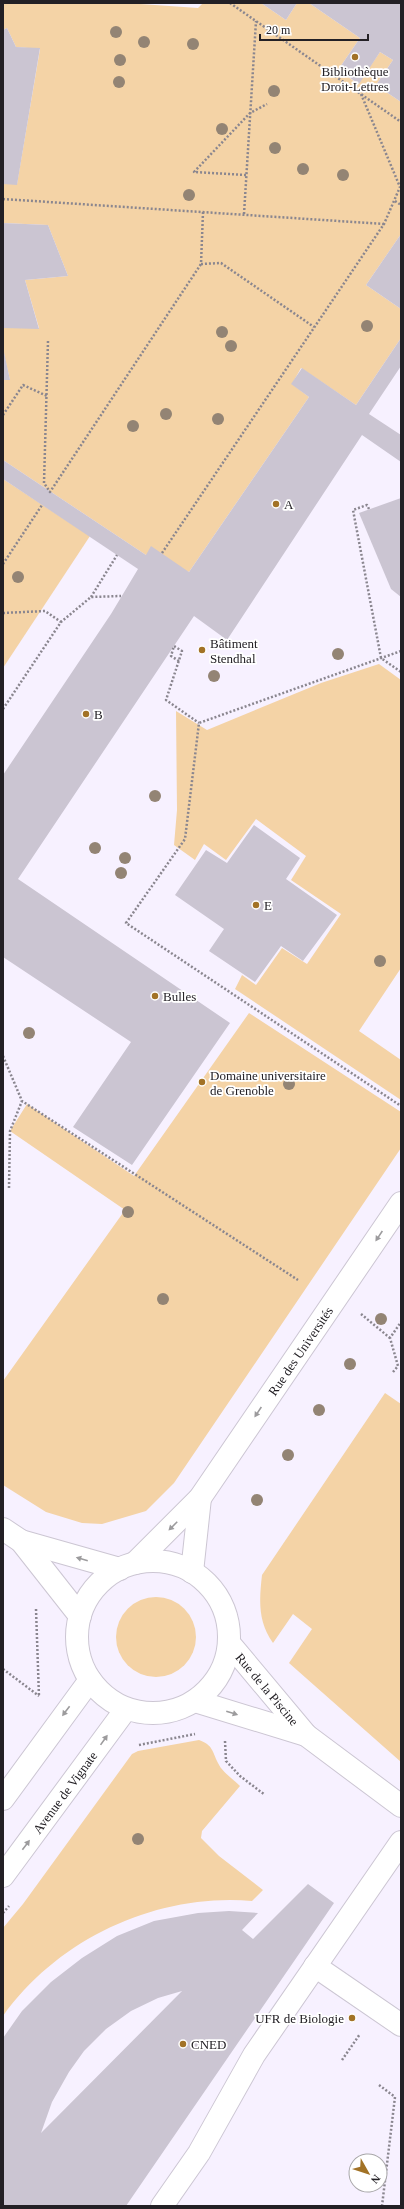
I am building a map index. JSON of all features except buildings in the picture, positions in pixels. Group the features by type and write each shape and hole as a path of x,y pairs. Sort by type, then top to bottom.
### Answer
{"street":[{"name":"Rue des Universités","path":"128,1566 155,1561 174,1564 192,1572 206,1583 218,1598 225,1612 229,1628 229,1643 224,1666 212,1686 195,1701 174,1711 150,1714 126,1709 106,1697 90,1680 82,1663 77,1639 80,1616 89,1597 103,1581 128,1566 200,1498 401,1203"},
{"name":"Rue des Universités","path":"192,1572 200,1498"},
{"path":"3,1529 21,1541 80,1616"},
{"path":"21,1541 128,1566"},
{"name":"Rue de la Piscine","path":"229,1643 306,1735 401,1806"},
{"path":"3,1799 90,1680"},
{"name":"Rue de la Piscine","path":"195,1701 306,1735"},
{"name":"Avenue de Vignate","path":"3,1876 126,1709"},
{"path":"162,2206 200,2153 254,2055 401,1842"},
{"path":"315,1966 401,2025"}],"path":[{"path":"230,3 401,122"},
{"path":"244,214 256,21"},
{"path":"162,554 384,224 395,201 400,187 361,94"},
{"path":"246,175 194,172 250,113 267,104"},
{"path":"3,199 384,224"},
{"path":"395,201 401,205"},
{"path":"48,341 44,483 50,492 201,264 203,212"},
{"path":"201,264 221,263 314,328"},
{"path":"3,415 23,385 47,396"},
{"path":"3,564 42,505"},
{"path":"369,509 368,505 353,510 382,658 401,672"},
{"path":"3,709 61,622 91,597 117,555"},
{"path":"91,597 121,596"},
{"path":"3,613 45,611 61,622"},
{"path":"179,662 171,656 174,646 182,651 179,662 166,700 199,723"},
{"path":"199,723 401,651"},
{"path":"199,723 185,839 126,923 401,1106"},
{"path":"3,1056 22,1101 298,1280"},
{"path":"9,1188 10,1131 22,1101"},
{"path":"356,1310 390,1338 398,1366 393,1372"},
{"path":"390,1338 401,1322"},
{"path":"3,1669 39,1697 35,1603"},
{"path":"134,1749 139,1745 203,1732"},
{"path":"225,1734 226,1761 240,1776 265,1794"},
{"path":"379,2085 395,2097 382,2206"}],"shaded area":[{"path":"3,3 126,3 198,8 203,3 261,3 286,20 297,3 309,3 360,38 338,70 358,84 380,52 393,60 376,85 401,102 401,234 366,285 401,309 401,338 356,405 301,368 292,384 309,397 189,572 146,555 3,460 3,380 10,380 3,350 3,328 39,328 25,280 68,276 48,225 3,223 3,184 17,184 40,49 16,47 7,28 3,30"},
{"path":"3,479 90,536 3,668"},
{"path":"379,664 401,680 401,968 359,1031 401,1060 401,1100 235,989 242,975 256,985 282,948 307,964 341,914 291,880 306,856 256,819 226,860 204,844 195,860 174,845 177,810 176,711 207,730 321,683"},
{"path":"249,1013 401,1112 401,1148 174,1483 146,1511 102,1524 82,1523 46,1512 3,1485 3,1381 125,1210 10,1131 27,1104 134,1176"},
{"path":"385,1393 401,1404 401,1762 289,1663 312,1629 293,1614 273,1643 268,1635 262,1619 260,1602 262,1575"},
{"path":"156,1597 171,1600 184,1609 193,1622 196,1637 193,1652 184,1665 171,1674 156,1677 141,1674 128,1665 119,1652 116,1637 119,1622 128,1609 141,1600"},
{"path":"199,1740 210,1746 222,1769 240,1786 202,1831 201,1838 219,1856 263,1890 252,1901 216,1900 181,1905 146,1913 113,1926 81,1943 52,1964 26,1988 3,2016 3,1928 23,1904 132,1754 138,1751"}],"place":[{"name":"Bibliothèque Droit-Lettres","path":"355,57"},
{"name":"A","path":"276,504"},
{"name":"Bâtiment Stendhal","path":"202,650"},
{"name":"B","path":"86,714"},
{"name":"E","path":"256,905"},
{"name":"Bulles","path":"155,996"},
{"name":"Domaine universitaire de Grenoble","path":"202,1082"},
{"name":"UFR de Biologie","path":"352,2018"},
{"name":"CNED","path":"183,2044"}]}
